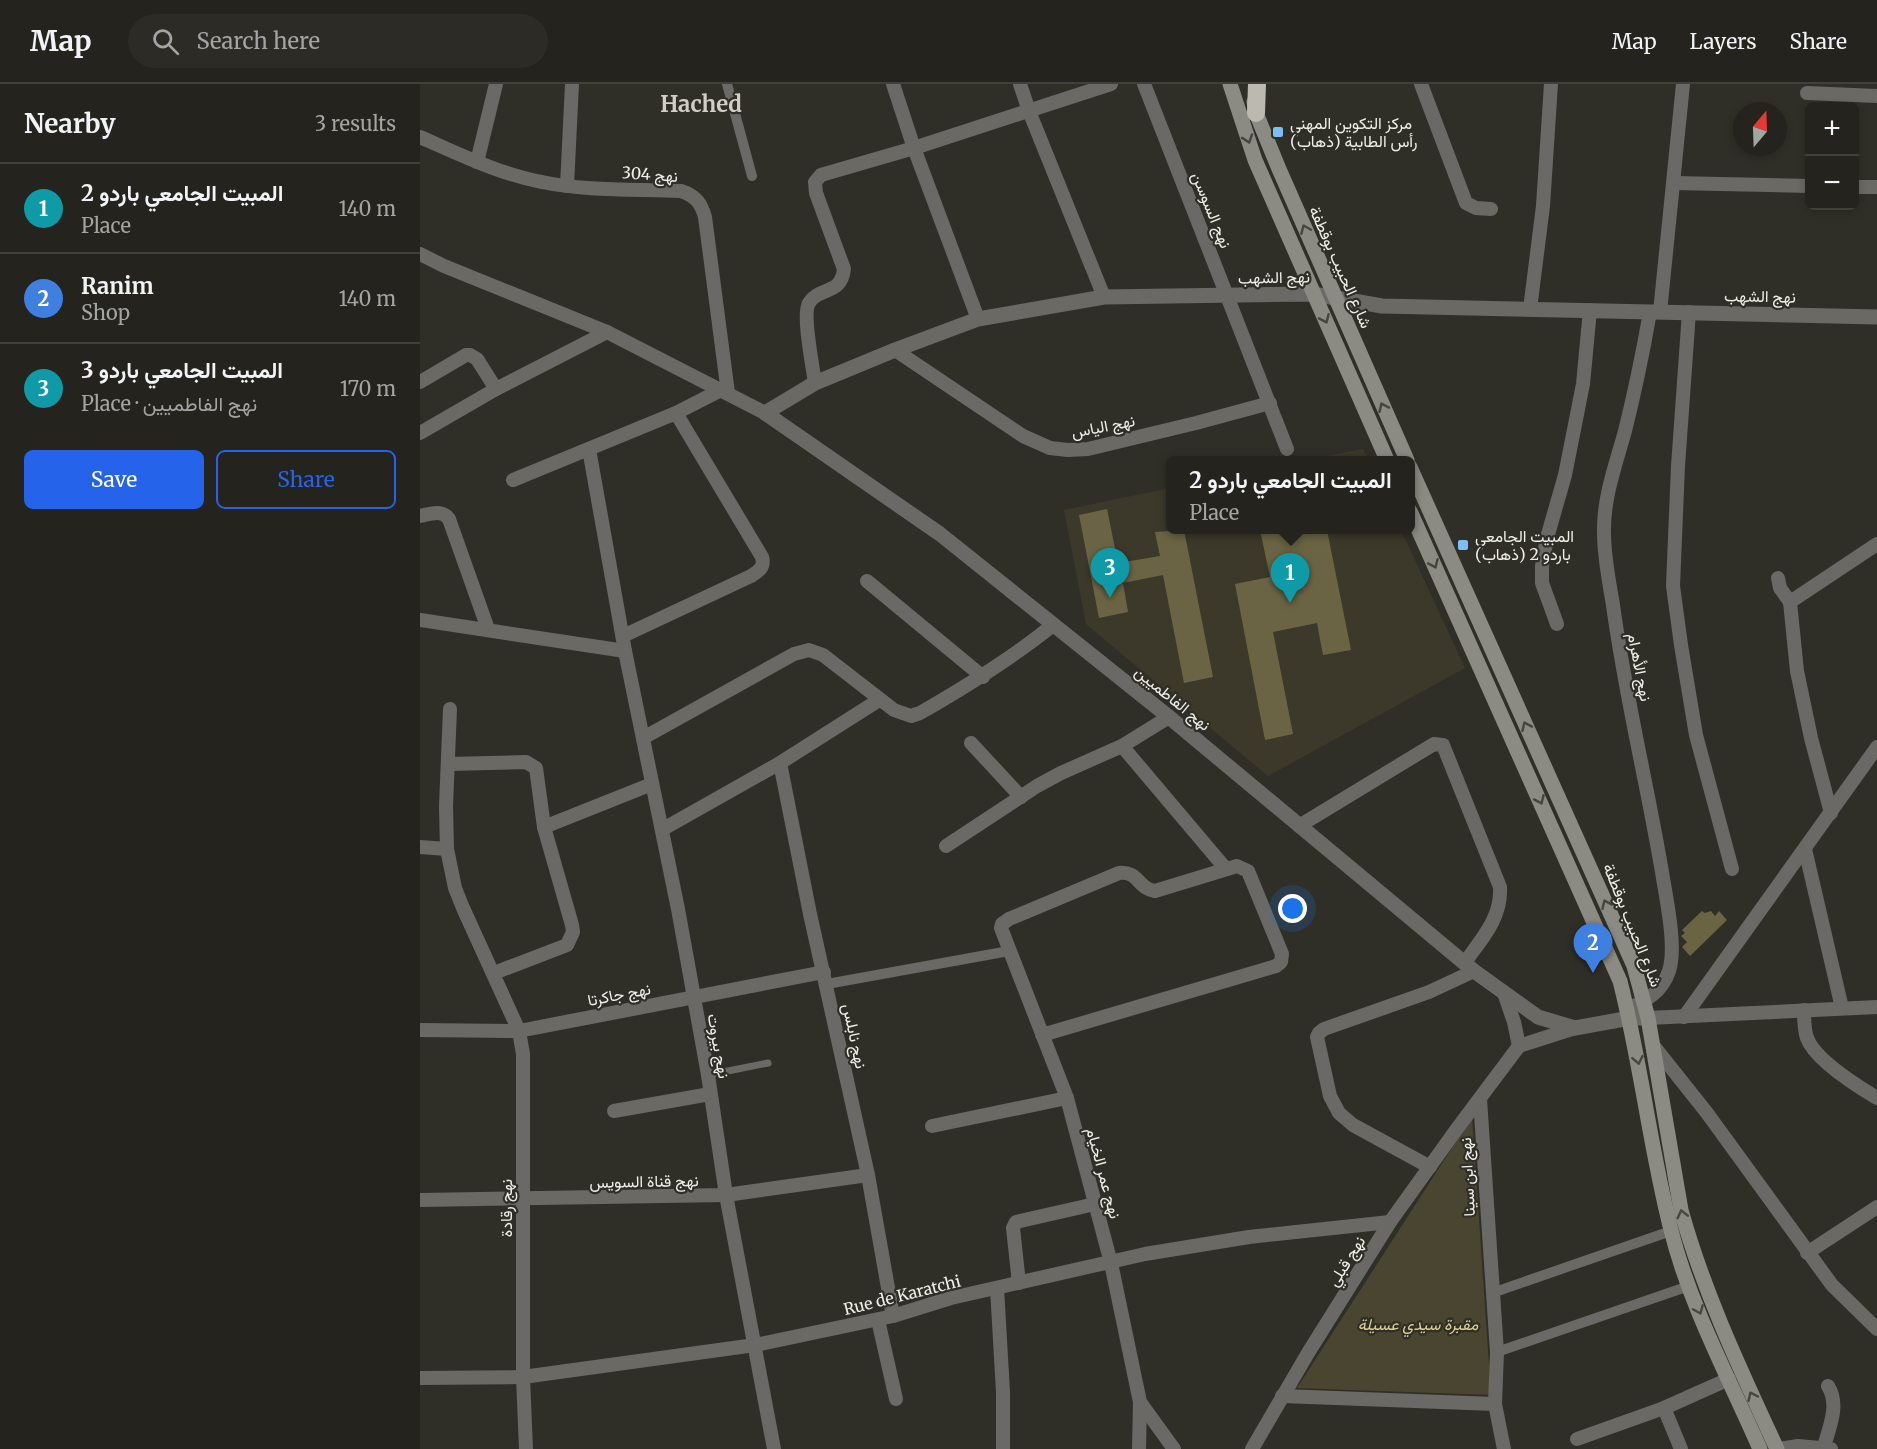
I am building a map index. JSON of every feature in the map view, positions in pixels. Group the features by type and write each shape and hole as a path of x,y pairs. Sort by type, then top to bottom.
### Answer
{"highway":[{"path":"1256,113 1257,84"}],"main road":[{"path":"1230,84 1256,160 1385,456"},
{"name":"شارع الحبيب بوقطفة","path":"1251,84 1256,113 1334,297 1405,456"},
{"name":"شارع الحبيب بوقطفة","path":"1415,478 1634,966 1645,1002 1676,1188 1689,1241 1738,1365 1778,1449"},
{"name":"شارع الحبيب بوقطفة","path":"1415,522 1620,981 1671,1231 1689,1286 1760,1449"}],"street":[{"path":"477,162 496,84"},
{"path":"567,186 572,84"},
{"path":"727,84 752,176"},
{"path":"893,84 914,148 978,320"},
{"path":"1020,84 1104,297"},
{"path":"815,383 806,318 807,305 813,298 837,286 843,278 844,269 816,193 815,182 821,175 914,148 1111,84"},
{"name":"نهج السوسن","path":"1144,84 1287,449"},
{"path":"1421,84 1466,203 1476,208 1491,209"},
{"path":"1530,309 1543,206 1551,84"},
{"name":"نهج الأهرام","path":"1628,1013 1656,994 1669,970 1670,927 1655,832 1618,648 1604,532 1607,499 1655,312 1673,183 1683,84"},
{"path":"1807,93 1877,96"},
{"name":"نهج 304","path":"420,137 477,162 543,183 681,191 693,195 701,204 707,229 724,392"},
{"path":"1673,183 1805,186"},
{"path":"1859,187 1877,188"},
{"path":"420,254 444,266 607,332 765,413"},
{"name":"نهج الشهب","path":"765,413 815,383 895,350 978,320 1104,297 1314,294 1383,306 1877,317"},
{"path":"1557,624 1542,583 1542,566 1547,538 1565,475 1583,384 1590,310"},
{"path":"1689,312 1677,466 1674,586 1696,735 1732,869"},
{"path":"420,433 496,389 607,332"},
{"name":"نهج الياس","path":"895,350 1023,436 1050,448 1068,450 1088,448 1270,403"},
{"path":"420,382 470,355 477,359 496,389"},
{"path":"513,480 724,392"},
{"path":"623,636 751,576 762,568 764,563 762,556 676,413"},
{"name":"نهج الفاطميين","path":"765,413 940,534 1169,717 1372,888 1504,993 1538,1017 1575,1028"},
{"name":"نهج بيروت","path":"589,450 625,651 663,829 708,1076 726,1195 774,1449"},
{"path":"420,516 440,513 449,519 488,629"},
{"path":"1790,602 1877,544"},
{"path":"1778,578 1780,588 1790,602 1797,671 1811,738 1831,813"},
{"path":"867,581 983,677"},
{"path":"420,620 625,651"},
{"path":"643,738 794,654 809,650 823,655 894,710 910,716 920,713 983,677 1020,652 1053,625"},
{"path":"663,829 780,763 879,700"},
{"name":"نهج رقادة","path":"450,709 446,806 447,849 455,888 519,1031 523,1054 523,1377 526,1449"},
{"path":"946,846 1061,773 1122,746 1169,717"},
{"path":"971,743 1021,797"},
{"path":"1299,826 1434,744 1439,744 1445,748 1500,887 1501,900 1470,967 1429,992 1318,1033 1330,1096 1339,1113 1353,1125 1430,1167"},
{"path":"1042,1035 1276,966 1281,962 1282,954 1251,875 1241,866 1226,868 1122,746"},
{"path":"1684,1017 1877,747"},
{"path":"448,765 526,762 536,768 544,827 572,925 573,932 567,945 494,972"},
{"name":"نهج نابلس","path":"780,763 868,1175 893,1316"},
{"path":"544,827 652,784"},
{"path":"420,847 447,849"},
{"path":"1805,849 1842,1008"},
{"name":"نهج عمر الخيام","path":"1139,1449 1140,1402 1111,1263 1067,1098 1001,927 1009,919 1119,873 1128,872 1134,875 1145,888 1155,891 1226,868"},
{"path":"825,978 1010,951"},
{"name":"نهج جاكرتا","path":"420,1029 519,1031 693,996 825,978"},
{"path":"1504,993 1520,1046"},
{"path":"1480,1099 1520,1046 1628,1013 1648,1018 1877,1007"},
{"path":"1804,1010 1804,1026 1808,1040 1816,1053 1877,1098"},
{"path":"1653,1045 1701,1105 1832,1286 1877,1329"},
{"path":"614,1111 710,1094"},
{"path":"932,1126 1067,1098"},
{"name":"نهج قبلي","path":"1252,1449 1282,1396 1390,1222 1480,1099"},
{"name":"نهج ابن سينا","path":"1480,1099 1497,1352 1495,1404 1504,1449"},
{"name":"نهج قناة السويس","path":"420,1200 726,1195 868,1175"},
{"path":"1019,1283 1013,1228 1016,1221 1095,1203"},
{"path":"1807,1253 1877,1207"},
{"name":"Rue de Karatchi","path":"420,1378 523,1377 755,1345 878,1320 951,1298 1145,1254 1249,1237 1390,1222"},
{"path":"1492,1293 1671,1231"},
{"path":"1497,1352 1689,1286"},
{"path":"997,1288 1003,1392 1003,1449"},
{"path":"878,1320 896,1398"},
{"path":"1577,1439 1664,1408 1729,1379"},
{"path":"1778,1449 1798,1446 1827,1448 1835,1405 1834,1395 1828,1386"},
{"path":"1282,1396 1495,1404"},
{"path":"1140,1402 1174,1449"},
{"path":"1664,1408 1681,1449"}],"lane":[{"path":"708,1076 768,1063"}],"shaded area":[{"path":"1363,449 1367,456 1326,456"},
{"path":"1166,489 1166,534 1403,534 1465,668 1268,776 1086,624 1064,510"}],"green space":[{"name":"مقبرة سيدي عسيلة","path":"1472,1117 1491,1395 1297,1388"}],"building":[{"path":"1107,509 1118,563 1160,556 1155,532 1185,534 1213,677 1184,683 1163,575 1123,583 1128,612 1099,618 1079,515"},
{"path":"1261,534 1328,534 1351,650 1323,655 1317,623 1273,632 1293,734 1265,740 1235,584 1270,577"},
{"path":"1702,911 1705,913 1711,911 1715,916 1719,911 1727,920 1690,956 1682,947 1687,942 1681,936 1685,933 1682,930"}],"place":[{"name":"مركز التكوين المهني رأس الطابية (ذهاب)","path":"1278,132"},
{"name":"المبيت الجامعي باردو 2 (ذهاب)","path":"1463,545"},
{"name":"المبيت الجامعي باردو 3","path":"1110,598"},
{"name":"المبيت الجامعي باردو 2","path":"1290,603"},
{"name":"Ranim","path":"1593,973"}],"district":[{"name":"Hached","path":"701,104"}]}
